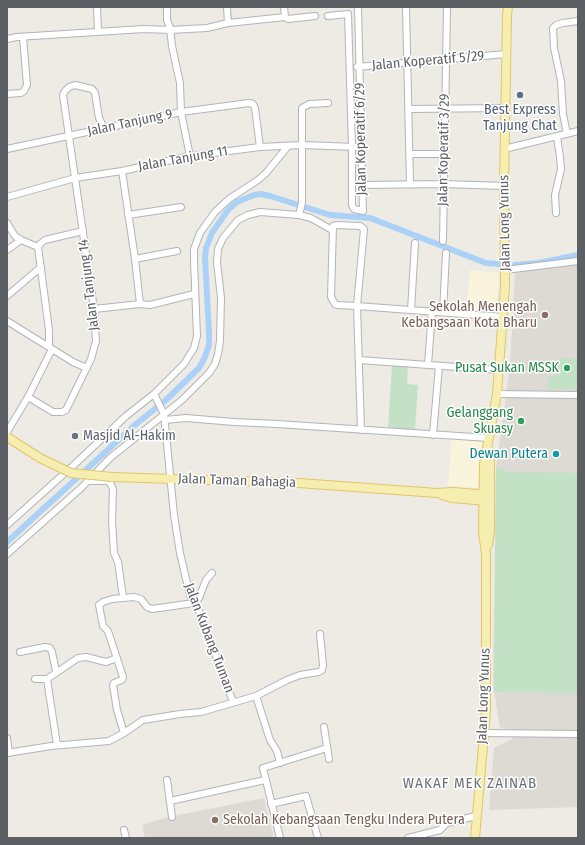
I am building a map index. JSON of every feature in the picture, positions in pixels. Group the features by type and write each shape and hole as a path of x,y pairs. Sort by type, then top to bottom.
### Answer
{"main road":[{"name":"Jalan Long Yunus","path":"474,838 486,711 486,554 483,532 487,498 489,438 497,394 505,270 504,149 508,7"},
{"name":"Jalan Taman Bahagia","path":"7,437 40,458 71,472 112,477 299,483 437,493 453,492 487,498"}],"street":[{"path":"97,7 98,32"},
{"path":"167,7 167,20 180,83 181,112 190,156"},
{"path":"227,7 228,24"},
{"path":"284,7 285,17"},
{"name":"Jalan Koperatif 6/29","path":"352,147 352,205 354,209 363,211 358,7"},
{"path":"406,7 410,184"},
{"name":"Jalan Koperatif 3/29","path":"443,241 446,7"},
{"path":"328,16 348,14 352,147"},
{"path":"7,39 144,29 170,30 206,28 285,17 288,19 316,16"},
{"path":"567,134 563,114 561,81 554,48 553,28 556,25 563,23 578,21"},
{"path":"7,94 21,93 27,85 23,37"},
{"name":"Jalan Koperatif 5/29","path":"349,68 506,54"},
{"name":"Jalan Tanjung 14","path":"28,397 53,412 62,412 68,407 87,368 96,341 94,309 63,95 69,87 75,85 92,89 95,93 100,118 104,128"},
{"name":"Jalan Tanjung 9","path":"7,149 181,112 249,103 253,104 255,108 260,147"},
{"path":"299,215 302,205 302,108 309,104 328,103"},
{"path":"409,109 505,108"},
{"path":"504,149 578,131"},
{"path":"556,137 561,169 555,195 556,213"},
{"name":"Jalan Tanjung 11","path":"7,197 75,178 122,171 190,156 260,147 302,145 361,148"},
{"path":"7,525 126,416 156,396 184,364 194,348 197,336 194,294 194,249 197,239 205,224 228,199 258,180 266,173 288,146"},
{"path":"410,154 444,154"},
{"path":"122,171 135,258 140,304"},
{"path":"362,185 444,184 504,186"},
{"path":"128,215 181,207"},
{"path":"8,549 87,481 110,458 182,400 215,364 220,341 221,305 216,262 218,249 223,238 238,220 248,215 260,212 299,215 311,218 332,230"},
{"path":"7,223 15,236 38,247"},
{"path":"361,430 357,306 364,229 360,226 333,226 332,300 337,305 357,306 432,312 443,312 503,317"},
{"path":"7,432 28,397 51,349 49,346 49,330 38,247 45,240 83,231"},
{"path":"7,250 21,240"},
{"path":"411,310 415,243"},
{"path":"135,258 177,251"},
{"path":"443,312 446,253"},
{"path":"505,270 578,261"},
{"path":"7,296 41,267"},
{"path":"94,309 140,304 157,304 194,294"},
{"path":"428,365 432,312"},
{"path":"8,322 73,362 87,368"},
{"path":"359,360 499,370"},
{"path":"433,435 439,366"},
{"path":"497,394 578,395"},
{"path":"156,396 164,414"},
{"path":"164,414 186,418 234,422 489,438"},
{"name":"Jalan Kubang Tuman","path":"164,414 174,515 180,553 189,592 200,613 233,702"},
{"path":"87,481 107,481 110,482 113,489 112,521 114,553 118,562 123,597"},
{"path":"124,733 117,710 114,685 114,683 122,680 123,677 108,631 104,626 99,605 103,602 123,597 137,597 147,607 152,609 194,603 199,598 206,580 212,573"},
{"path":"7,738 8,753 57,745 109,741 144,720 201,712 256,696 300,675 319,672 322,670 323,666 320,634"},
{"path":"20,652 45,647 50,648 56,671"},
{"path":"35,679 47,679 56,671 78,658 86,657 106,662 117,658"},
{"path":"47,679 57,745"},
{"path":"256,696 270,740 277,751 280,763"},
{"path":"324,727 329,759"},
{"path":"485,733 578,734"},
{"path":"280,838 265,780 263,770 264,767 327,748"},
{"path":"167,780 172,816"},
{"path":"170,801 265,780"},
{"path":"271,804 306,796 318,838"},
{"path":"408,838 440,830 447,823 476,816"},
{"path":"124,830 126,838"}],"shaded area":[{"path":"566,264 578,264 578,807 489,810 494,748 512,739 512,729 500,728 493,685 496,468 510,364 515,272"},
{"path":"470,270 499,273 496,312 467,310"},
{"path":"452,439 482,442 478,488 448,486"},
{"name":"Sekolah Kebangsaan Tengku Indera Putera","path":"264,798 274,838 145,838 142,825 168,817"}],"green space":[{"name":"Pusat Sukan MSSK","path":"557,358 578,359 578,390 548,389 548,376 557,376"},
{"path":"392,365 408,367 407,384 418,385 415,430 388,428"},
{"path":"496,468 505,469 505,472 578,473 578,693 494,692"}],"waterway":[{"path":"7,542 136,424 166,400 199,368 209,345 205,258 206,248 212,233 228,210 237,202 254,195 261,194 330,215 370,218 486,263 500,264"},
{"path":"515,265 538,263 578,255"}],"place":[{"name":"Best Express Tanjung Chat","path":"520,95"},
{"name":"Sekolah Menengah Kebangsaan Kota Bharu","path":"545,315"},
{"name":"Pusat Sukan MSSK","path":"567,368"},
{"name":"Gelanggang Skuasy","path":"521,421"},
{"name":"Masjid Al-Hakim","path":"75,436"},
{"name":"Dewan Putera","path":"556,454"},
{"name":"Sekolah Kebangsaan Tengku Indera Putera","path":"215,820"}],"district":[{"name":"WAKAF MEK ZAINAB","path":"470,784"}]}
